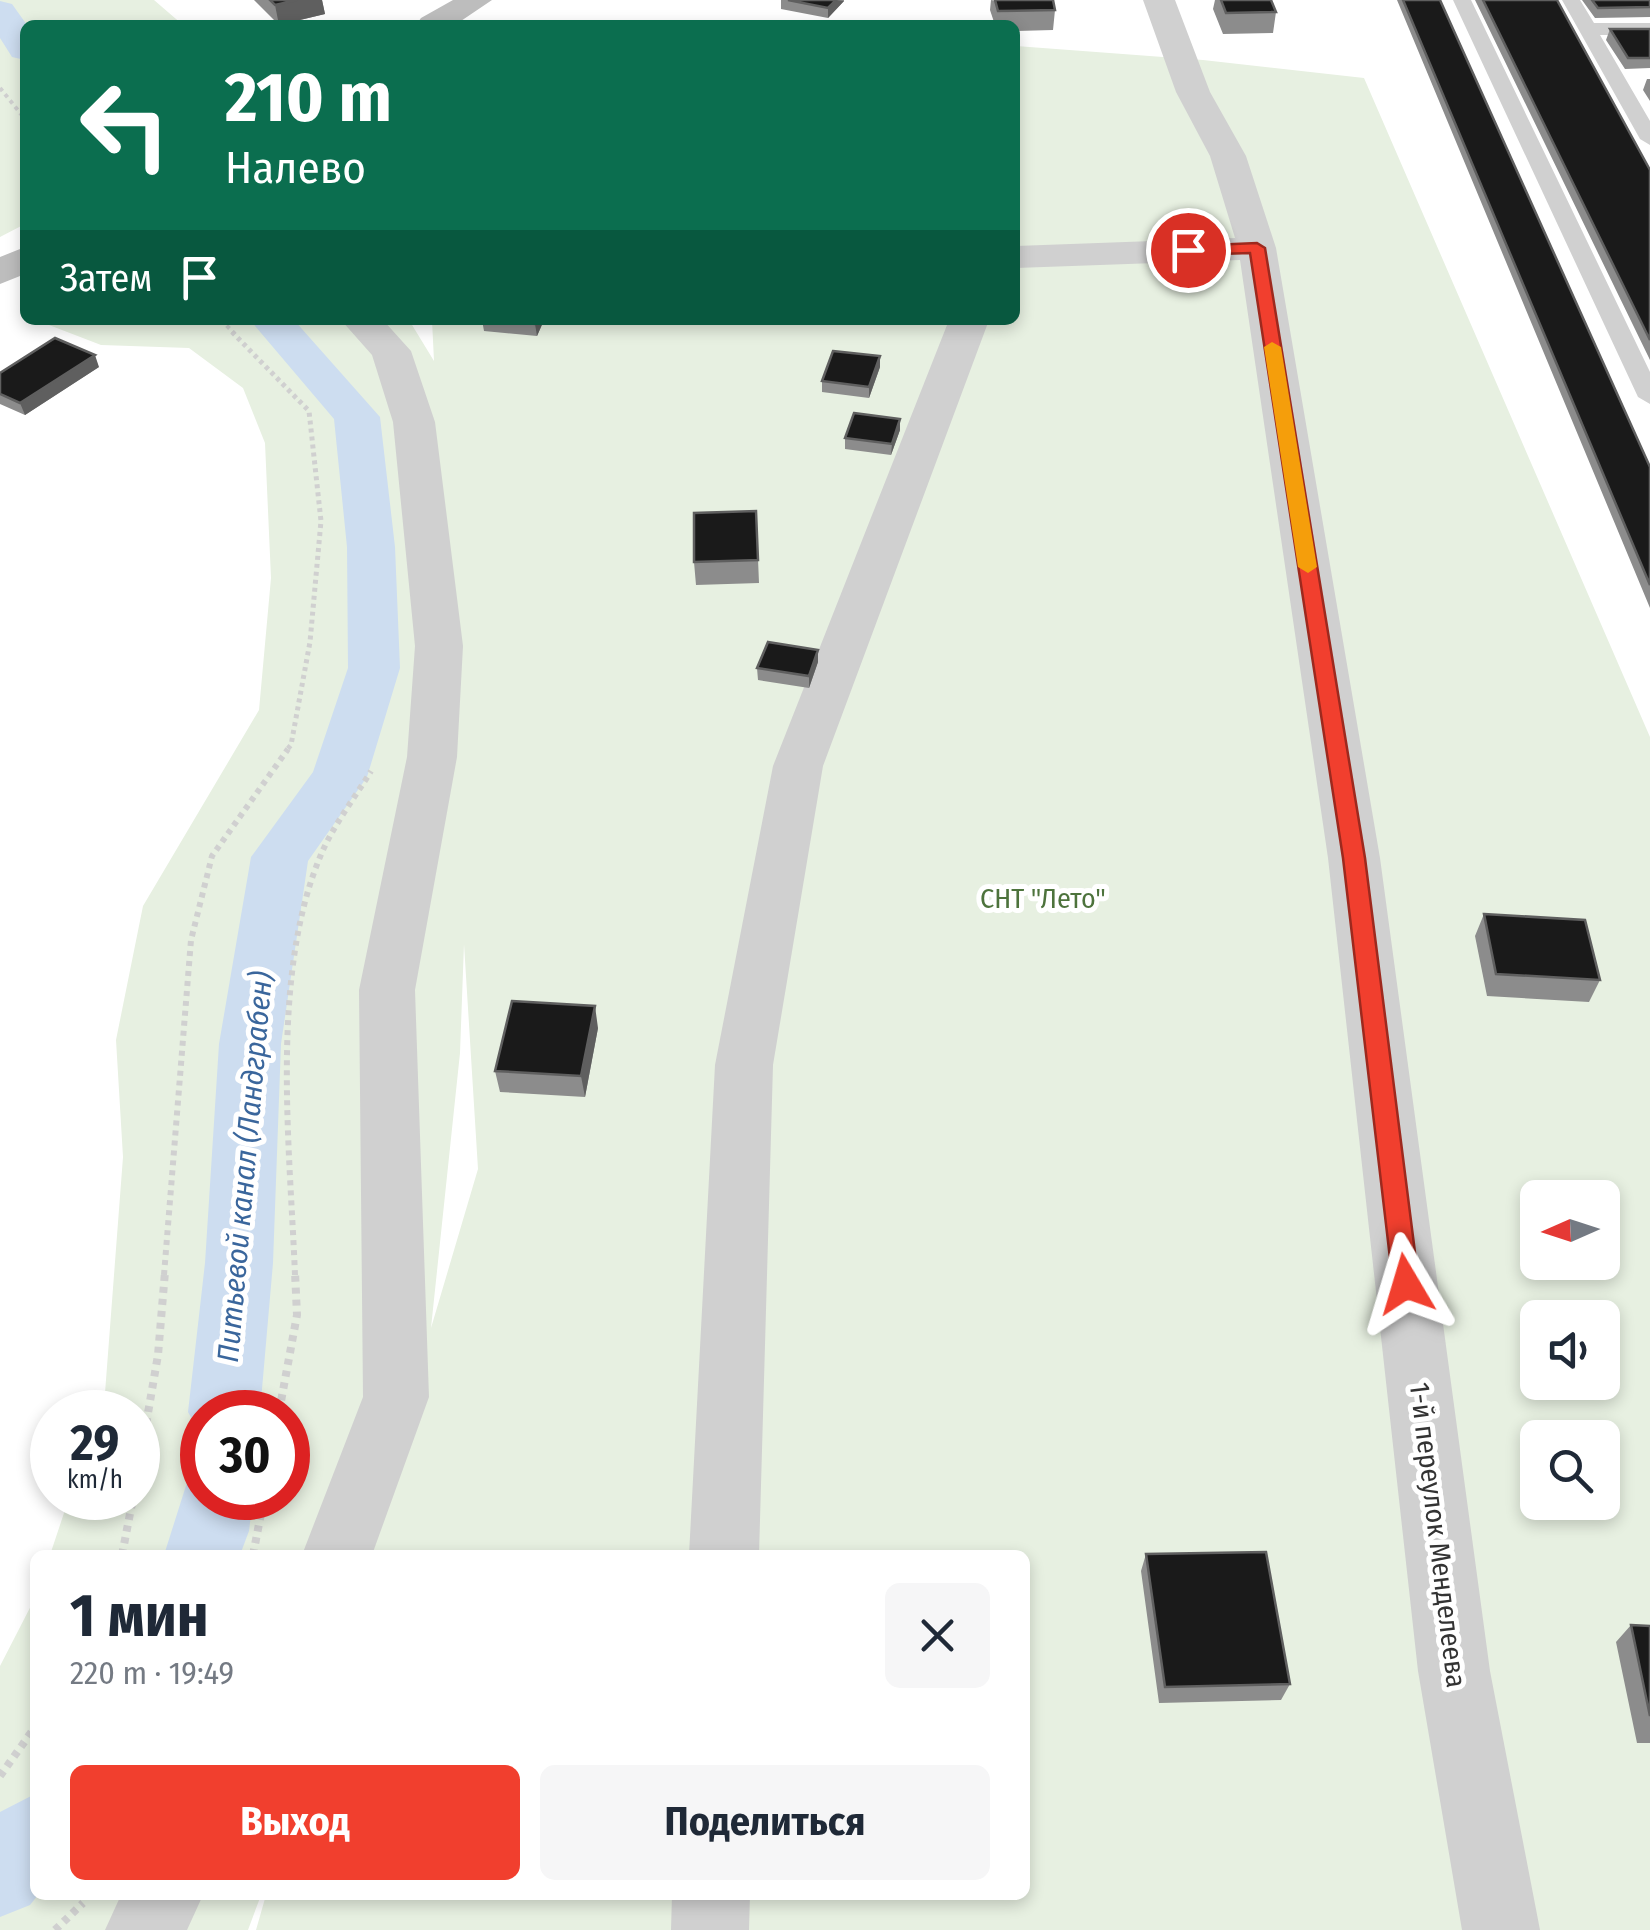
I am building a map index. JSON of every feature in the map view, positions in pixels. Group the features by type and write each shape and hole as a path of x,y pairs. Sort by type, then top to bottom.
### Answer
{"street":[{"path":"441,20 476,0"},
{"name":"1-й переулок Менделеева","path":"1159,0 1194,92 1228,156 1257,248 1354,858 1454,1671 1501,1930"},
{"path":"1020,257 1257,248"},
{"path":"340,1550 396,1397 388,990 432,756 439,646 414,422 391,351 366,325"},
{"path":"724,1550 744,1066 798,766 968,325"},
{"path":"144,1930 161,1900"},
{"path":"710,1930 711,1900"}],"lane":[{"path":"1462,0 1650,397"},
{"path":"1571,0 1650,138"},
{"path":"1588,29 1650,28"},
{"path":"1617,82 1650,82"}],"path":[{"path":"0,88 20,112"},
{"path":"152,1390 158,1355 191,940 212,856 291,745 310,642 321,521 308,411 227,325"},
{"path":"283,1390 297,1316 287,1082 294,950 320,856 375,765"},
{"path":"123,1550 129,1520"},
{"path":"254,1550 260,1520"},
{"path":"0,1776 30,1734"},
{"path":"56,1930 85,1900"}],"green space":[{"path":"0,0 154,0 177,20 20,20 20,227 0,237"},
{"name":"СНТ \"Лето\"","path":"1020,46 1203,60 1364,78 1650,737 1650,1930 256,1930 265,1900 1030,1900 1030,1550 52,1550 62,1520 160,1520 160,1390 105,1390 123,1157 116,1040 143,906 259,710 271,578 265,443 243,388 189,348 101,345 49,325 412,325 434,361 432,325 1020,325","holes":["464,944 478,1169 431,1328 460,1053"]},
{"path":"30,1608 30,1900 259,1900 248,1930 0,1930 0,1666"}],"building":[{"path":"270,0 297,0 275,5"},
{"path":"788,0 836,0 828,8"},
{"path":"995,0 1053,0 1055,10 998,11"},
{"path":"1221,0 1271,0 1276,12 1226,13"},
{"path":"1403,0 1440,0 1650,467 1650,585"},
{"path":"1483,0 1557,0 1650,170 1650,340"},
{"path":"1592,0 1650,0 1650,7 1598,8"},
{"path":"1610,29 1650,29 1650,58 1628,58"},
{"path":"55,338 95,355 20,403 0,394 0,373"},
{"path":"833,351 880,356 869,387 822,381"},
{"path":"854,413 900,419 892,444 845,438"},
{"path":"756,511 758,560 694,562 694,513"},
{"path":"768,642 818,650 809,676 757,668"},
{"path":"1484,914 1585,920 1600,980 1496,974"},
{"path":"512,1001 595,1006 581,1076 495,1071"},
{"path":"1266,1552 1290,1684 1165,1687 1146,1554"},
{"path":"1631,1625 1650,1626 1650,1716"}],"waterway":[{"name":"Питьевой канал (Ландграбен)","path":"0,11 20,41"},
{"name":"Питьевой канал (Ландграбен)","path":"226,1390 239,1263 250,1044 280,857 339,777 374,668 371,547 357,417 275,325"},
{"name":"Питьевой канал (Ландграбен)","path":"204,1550 213,1520"},
{"name":"Питьевой канал (Ландграбен)","path":"0,1875 30,1841"}],"slow traffic":[{"path":"1272,347 1308,567"}],"route":[{"path":"1188,250 1257,248 1354,858 1406,1284"}]}
